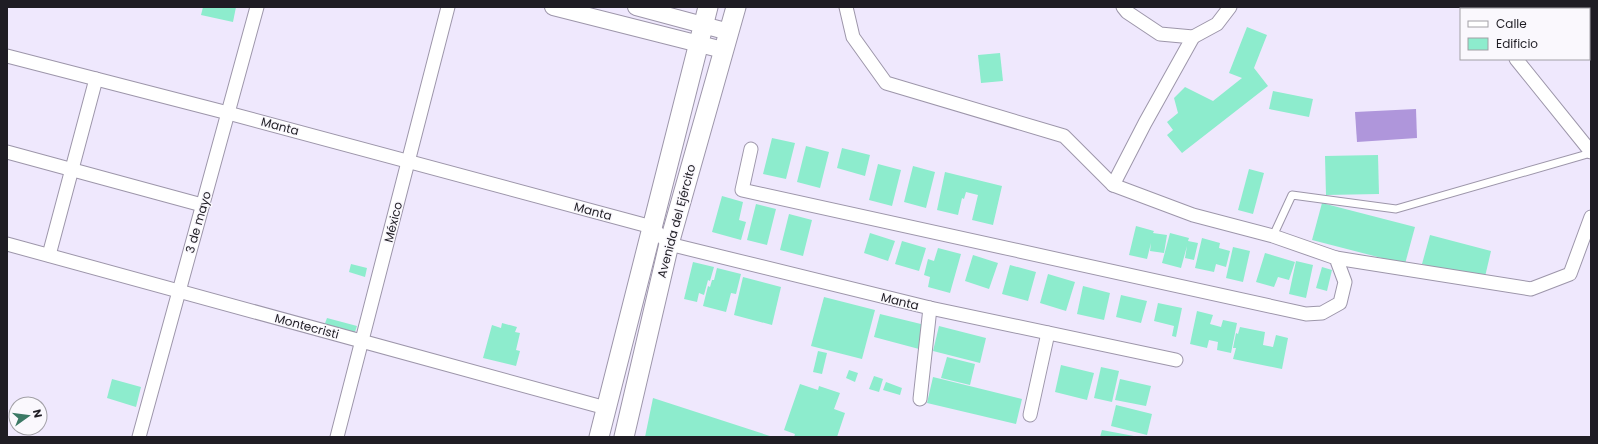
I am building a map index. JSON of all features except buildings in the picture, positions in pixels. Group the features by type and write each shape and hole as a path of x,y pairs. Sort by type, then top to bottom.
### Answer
{"main road":[{"name":"Avenida del Ejército","path":"624,437 669,244 736,7"},
{"name":"Avenida del Ejército","path":"599,437 706,16"}],"street":[{"name":"3 de mayo","path":"139,437 257,7"},
{"name":"México","path":"337,437 448,7"},
{"path":"552,7 723,50"},
{"path":"636,7 706,16 729,32"},
{"path":"846,7 853,37 886,83 1064,136 1113,185 1193,215 1273,236 1336,258 1531,289 1570,274 1591,216"},
{"path":"1123,7 1127,12 1160,34 1193,37"},
{"path":"1113,185 1145,123 1193,37 1217,24 1230,7"},
{"name":"Manta","path":"7,56 228,113 652,227 669,244 930,308 1176,360"},
{"path":"1517,60 1591,152"},
{"path":"49,255 96,79"},
{"path":"751,149 742,190 1306,314 1322,313 1340,303 1345,282 1336,258"},
{"path":"7,152 202,205"},
{"name":"Montecristi","path":"7,244 606,408"},
{"path":"920,399 930,308"},
{"path":"1030,415 1048,333"}],"lane":[{"path":"1273,236 1292,195 1396,209 1591,152"}],"shaded area":[{"path":"1416,109 1417,138 1357,142 1355,112"}]}
